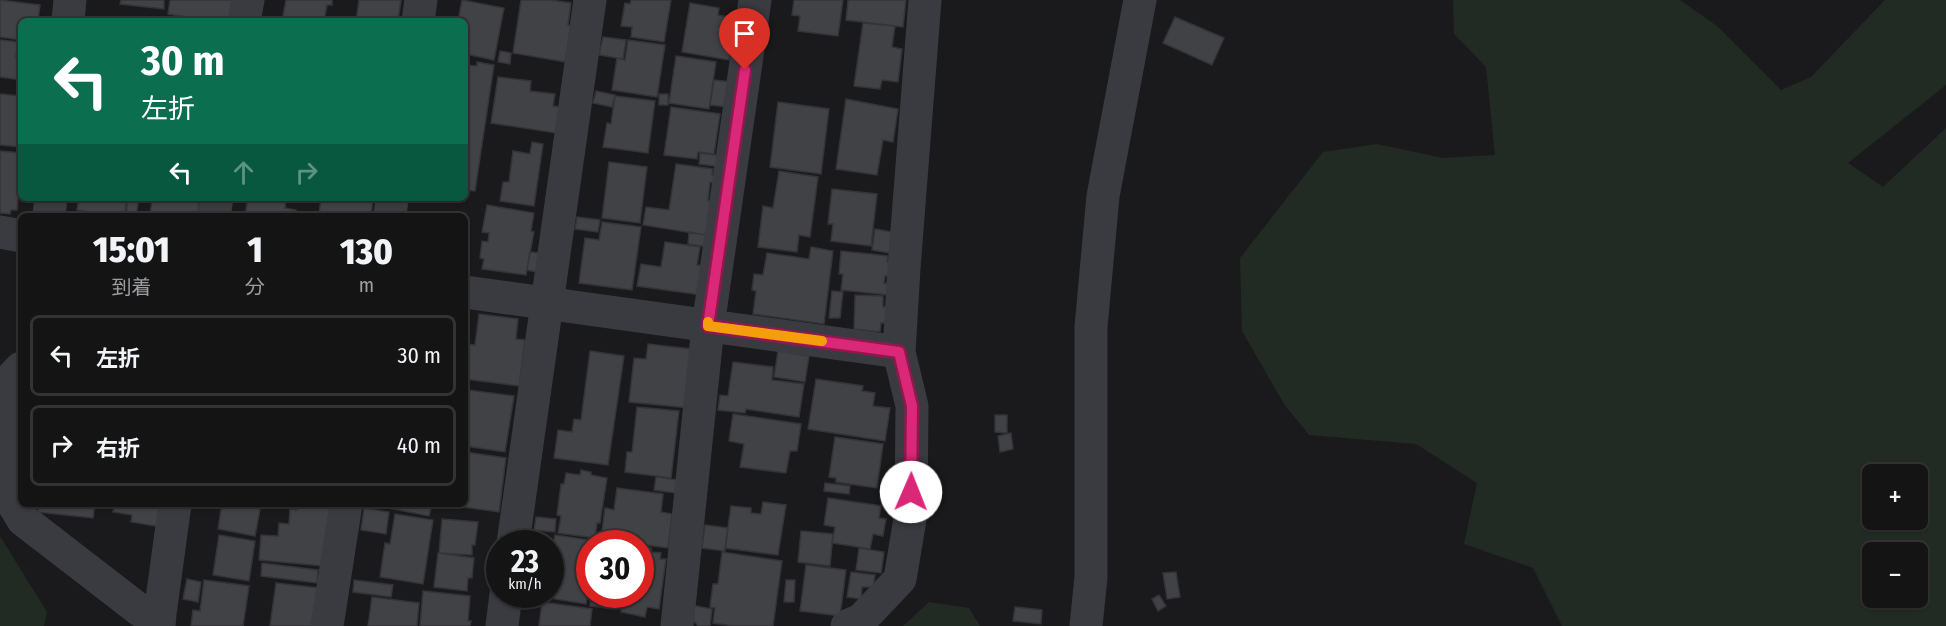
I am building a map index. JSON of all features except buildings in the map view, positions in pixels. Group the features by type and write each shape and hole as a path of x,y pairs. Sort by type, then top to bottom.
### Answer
{"street":[{"path":"68,18 70,0"},
{"path":"245,18 248,0"},
{"path":"418,18 421,0"},
{"path":"515,530 590,0"},
{"path":"677,626 708,326 754,0"},
{"path":"847,626 861,620 900,579 911,513 912,406 899,352 925,0"},
{"path":"1086,626 1091,577 1091,327 1103,196 1140,0"},
{"path":"0,232 18,235"},
{"path":"468,292 899,352"},
{"path":"0,390 18,371"},
{"path":"0,403 15,433 11,500 23,520 141,611 160,620 175,507"},
{"path":"327,626 346,507"},
{"path":"502,626 504,608"}],"shaded area":[{"path":"1453,0 1680,0 1717,26 1781,90 1811,77 1885,0 1946,0 1946,85 1848,163 1883,187 1946,128 1946,626 1562,626 1533,568 1464,544 1477,483 1416,444 1309,435 1284,404 1242,331 1240,258 1323,152 1377,144 1443,158 1495,155 1486,67 1454,34"},
{"path":"0,536 47,612 44,626 0,626"},
{"path":"929,602 969,608 980,626 903,626"}],"slow traffic":[{"path":"708,322 708,326 822,341"}],"route":[{"path":"745,70 708,326 899,352 912,406 911,492"}]}
